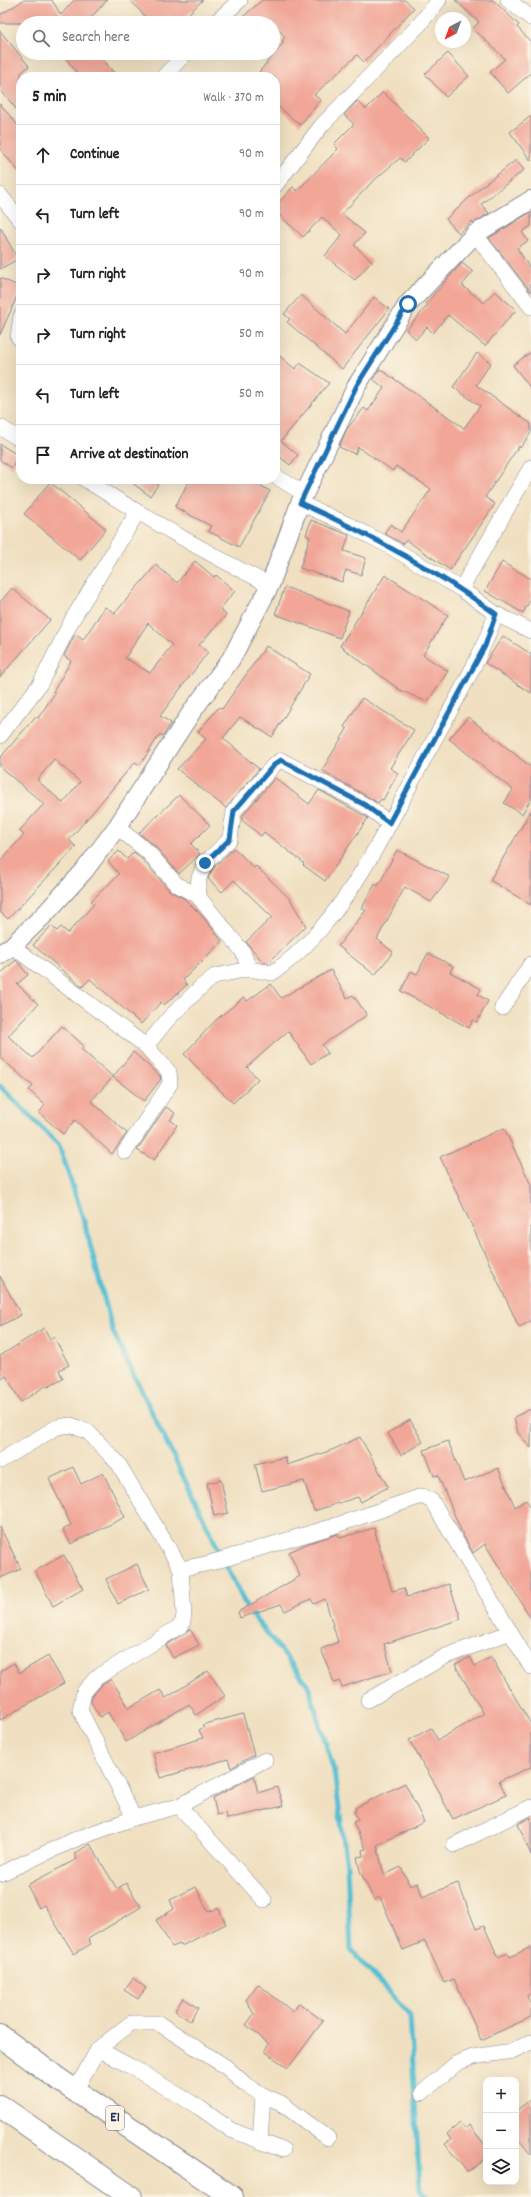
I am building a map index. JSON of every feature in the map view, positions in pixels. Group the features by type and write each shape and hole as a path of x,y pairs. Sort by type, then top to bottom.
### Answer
{"highway":[{"name":"E1","path":"0,2036 75,2091 232,2197"},
{"path":"0,2106 131,2197"}],"street":[{"path":"223,16 240,0"},
{"path":"280,180 322,125 419,25 439,0"},
{"path":"508,0 531,18"},
{"path":"168,72 179,60"},
{"path":"0,196 16,215"},
{"path":"125,1152 170,1084 169,1072 146,1046 6,950 45,914 84,871 117,827 193,710 231,659 270,585 303,499 357,385 408,304 476,234 531,200"},
{"path":"476,234 531,307"},
{"path":"0,427 16,437"},
{"path":"461,589 531,467"},
{"path":"280,480 303,499 461,589 496,614 531,631"},
{"path":"92,484 137,512 219,559 270,585"},
{"path":"0,736 40,684 72,620 137,512"},
{"path":"146,1046 169,1018 215,976 249,970 272,973 286,964 332,917 389,823 485,646 496,614"},
{"path":"197,895 199,878 205,863 230,839 234,811 274,765 281,760 365,805 389,823"},
{"path":"117,827 148,852 177,885 197,895 243,952 249,970"},
{"path":"502,1008 531,964"},
{"path":"0,1461 57,1427 71,1424 88,1432 118,1463 181,1569 184,1615 182,1625 96,1678 84,1692 80,1710 134,1818"},
{"path":"181,1569 203,1565 328,1528 422,1496 432,1501 531,1667"},
{"path":"368,1700 446,1656 511,1632"},
{"path":"0,1874 76,1839 134,1818 180,1806 265,1760"},
{"path":"180,1806 264,1900"},
{"path":"454,1846 531,1808"},
{"path":"75,2091 98,2049 131,2023 158,2023 226,2068 263,2096 281,2103 328,2138"},
{"path":"422,2093 457,2063 473,2057 512,2051 531,2042"},
{"path":"98,2049 130,2066 200,2108 231,2130 283,2150"},
{"path":"260,2141 263,2096"}],"building":[{"path":"24,0 52,0 61,15 74,0 107,0 92,16 16,16 16,23 0,23 0,15"},
{"path":"130,0 203,0 186,16 145,16"},
{"path":"262,0 405,0 414,8 364,62 357,55 314,95 321,100 300,125 280,108 280,72 259,72 269,60 280,60 280,47 284,42 282,41 285,37 280,31 280,16 244,16"},
{"path":"455,0 493,0 519,25 517,27 531,42 531,73 508,93 490,72 505,59 473,28 479,22 471,15 471,12 468,12"},
{"path":"0,31 16,50 16,60 24,60 29,66 22,72 16,72 16,109 0,89"},
{"path":"448,53 469,76 446,97 425,74"},
{"path":"67,60 104,60 113,72 76,72"},
{"path":"383,92 429,138 405,162 400,158 370,184 342,214 365,233 354,245 372,261 355,280 325,256 342,235 322,217 303,237 280,216 280,201 293,187 297,191 338,149 334,144 354,124 344,115 357,101 366,109"},
{"path":"0,104 16,123 16,168 0,149"},
{"path":"531,116 531,161 510,132"},
{"path":"516,160 524,170 481,204 489,213 474,223 472,221 459,233 446,219 480,188"},
{"path":"531,212 531,226 522,232 528,241 517,248 531,270 531,292 489,238"},
{"path":"0,227 16,255 16,260 0,269"},
{"path":"462,263 473,272 462,285 484,303 495,291 516,310 485,346 448,315 433,333 427,327 416,339 406,330 428,305 426,303"},
{"path":"0,278 16,285 16,298 0,335"},
{"path":"301,295 345,334 374,297 389,309 342,369 287,322 290,319 284,314"},
{"path":"531,352 531,389 513,365"},
{"path":"477,353 491,363 476,385 531,424 531,433 520,448 519,446 485,497 495,504 450,570 406,540 403,544 384,533 391,524 401,532 431,489 396,466 393,471 358,447 355,454 339,447 347,429 364,408 368,411 384,388 373,379 380,369 464,428 480,406 453,387"},
{"path":"280,356 295,369 300,363 329,383 281,441 298,455 290,465 280,457"},
{"path":"0,444 16,454 16,461 12,468 0,460"},
{"path":"48,484 52,484 106,529 80,560 24,514"},
{"path":"134,484 158,484 150,496"},
{"path":"187,484 257,484 270,491 239,547 208,531 211,526 175,507"},
{"path":"311,520 349,535 344,551 366,558 361,575 346,570 342,582 300,568 310,537 306,535"},
{"path":"195,561 214,577 216,575 235,591 220,609 226,615 199,645 208,652 160,716 171,723 163,736 160,734 140,765 135,762 69,840 76,847 8,919 0,912 0,861 24,835 19,831 44,804 0,767 0,758 36,716 38,718 55,693 53,692 71,661 64,656 75,634 83,640 105,607 115,613 156,565 177,583","holes":["148,623 172,645 150,673 125,658","54,759 80,782 63,803 37,780"]},
{"path":"502,562 531,579 531,598 523,613 485,591"},
{"path":"385,575 448,615 423,655 448,671 427,702 400,690 340,646"},
{"path":"285,587 349,611 340,638 275,614"},
{"path":"12,588 50,620 0,677 0,602"},
{"path":"503,636 531,654 531,693 485,663"},
{"path":"266,646 310,674 272,737 240,717 223,738 259,769 226,808 177,769 206,739 198,732 219,707 222,709"},
{"path":"362,698 414,730 390,768 398,773 383,800 381,799 378,803 322,770 347,729 344,727"},
{"path":"468,717 531,767 531,799 522,814 504,803 513,790 449,739"},
{"path":"275,778 309,804 319,790 368,818 325,881 303,865 304,863 264,832 261,836 242,820 243,815"},
{"path":"179,795 210,825 191,844 200,854 179,874 155,846 139,833"},
{"path":"531,811 531,905 490,880"},
{"path":"234,848 254,868 256,866 290,899 306,926 268,963 263,962 246,942 272,917 234,880 222,892 208,879 213,868"},
{"path":"397,850 450,877 431,902 405,887 377,939 393,952 375,975 338,946 366,910 362,908 375,884 378,886"},
{"path":"119,851 127,859 134,852 170,891 185,899 203,917 222,941 183,980 187,985 164,1005 161,1002 141,1024 90,979 82,987 33,945 51,926 57,931 61,927 68,933 94,904 91,901 119,874 108,861"},
{"path":"428,953 453,966 450,972 481,989 478,995 488,1001 477,1022 473,1020 469,1028 401,991 411,971 417,974"},
{"path":"16,960 28,975 17,984 38,1004 8,1036 33,1058 62,1026 84,1046 81,1049 113,1077 91,1101 127,1133 112,1154 75,1120 63,1134 39,1113 45,1105 29,1090 33,1086 0,1057 0,974"},
{"path":"331,970 347,998 353,995 367,1015 322,1045 328,1053 311,1064 288,1031 247,1067 258,1079 233,1103 184,1054 216,1020 244,997 247,1001 271,984 281,998"},
{"path":"133,1052 160,1076 161,1079 144,1101 113,1077"},
{"path":"166,1107 175,1113 170,1120 177,1125 154,1160 137,1150"},
{"path":"504,1128 531,1185 531,1321 519,1327 440,1157"},
{"path":"0,1276 21,1315 0,1326"},
{"path":"44,1328 50,1339 54,1337 69,1365 59,1370 63,1379 48,1387 47,1385 21,1402 6,1376 0,1380 0,1356"},
{"path":"531,1409 531,1448 518,1433 514,1417"},
{"path":"410,1420 423,1442 401,1455 388,1433"},
{"path":"360,1437 388,1487 361,1502 358,1497 314,1511 304,1481 262,1491 255,1464 285,1457 287,1465 332,1450"},
{"path":"448,1441 464,1482 498,1468 515,1507 526,1500 531,1507 531,1618 485,1544 473,1553 462,1533 438,1475 434,1476 424,1450"},
{"path":"73,1467 81,1484 103,1473 125,1517 71,1544 63,1530 71,1525 49,1479"},
{"path":"221,1480 228,1513 214,1516 207,1483"},
{"path":"0,1527 21,1569 0,1578"},
{"path":"374,1528 392,1591 404,1588 407,1597 449,1584 461,1619 384,1644 392,1671 342,1687 339,1681 334,1683 321,1649 338,1642 325,1599 314,1604 311,1599 285,1611 281,1604 240,1618 238,1612 300,1576 289,1552 309,1543 338,1534 340,1538"},
{"path":"64,1555 83,1589 53,1606 35,1571"},
{"path":"137,1564 149,1589 118,1604 106,1579"},
{"path":"190,1629 199,1645 173,1658 166,1645"},
{"path":"48,1656 64,1683 0,1720 0,1671 14,1663 19,1673"},
{"path":"470,1657 475,1666 491,1657 531,1724 531,1767 499,1781 506,1795 453,1819 441,1797 442,1796 409,1740 431,1728 438,1740 484,1714 455,1665"},
{"path":"208,1671 225,1696 196,1715 189,1704 126,1742 108,1712 100,1717 91,1702 92,1696 102,1685 111,1679 129,1708 160,1690 166,1698"},
{"path":"243,1714 254,1755 231,1768 228,1759 160,1778 153,1753 203,1738 199,1730 204,1727 202,1725"},
{"path":"254,1776 258,1793 277,1787 283,1806 227,1819 225,1813 217,1815 213,1798"},
{"path":"405,1783 424,1822 377,1845 384,1875 401,1867 410,1886 418,1883 422,1897 458,1883 476,1929 484,1926 498,1957 508,1953 510,1957 531,1947 531,1993 527,1996 531,2005 531,2017 481,2040 454,1979 444,1983 425,1941 403,1950 380,1897 374,1900 360,1871 357,1857 363,1856 362,1850 366,1849 353,1822 358,1820 354,1811 356,1810 355,1808"},
{"path":"531,1817 531,1855 518,1824"},
{"path":"90,1844 117,1889 126,1883 141,1907 88,1939 91,1944 74,1954 44,1905 39,1908 27,1885 77,1859 74,1854"},
{"path":"196,1887 208,1912 218,1908 226,1924 181,1946 180,1944 172,1947 156,1920 174,1909 170,1900"},
{"path":"133,1978 146,1988 138,1999 124,1990"},
{"path":"258,1984 293,2012 299,2003 323,2021 288,2068 264,2051 269,2044 246,2025 254,2014 246,2000"},
{"path":"183,1998 198,2008 190,2021 175,2011"},
{"path":"531,2099 531,2155 519,2140 519,2109"},
{"path":"460,2123 465,2129 469,2125 483,2142 483,2160 467,2172 445,2144 451,2140 447,2134"}],"waterway":[{"path":"0,1086 59,1145 83,1218 113,1332 247,1608 308,1685 334,1771 347,1866 351,1950 410,2016 420,2189 428,2197"}],"route":[{"path":"205,863 230,839 234,811 274,765 281,760 365,805 389,823 485,646 496,614 461,589 431,573 389,546 349,525 300,503 357,385 408,304"}]}
